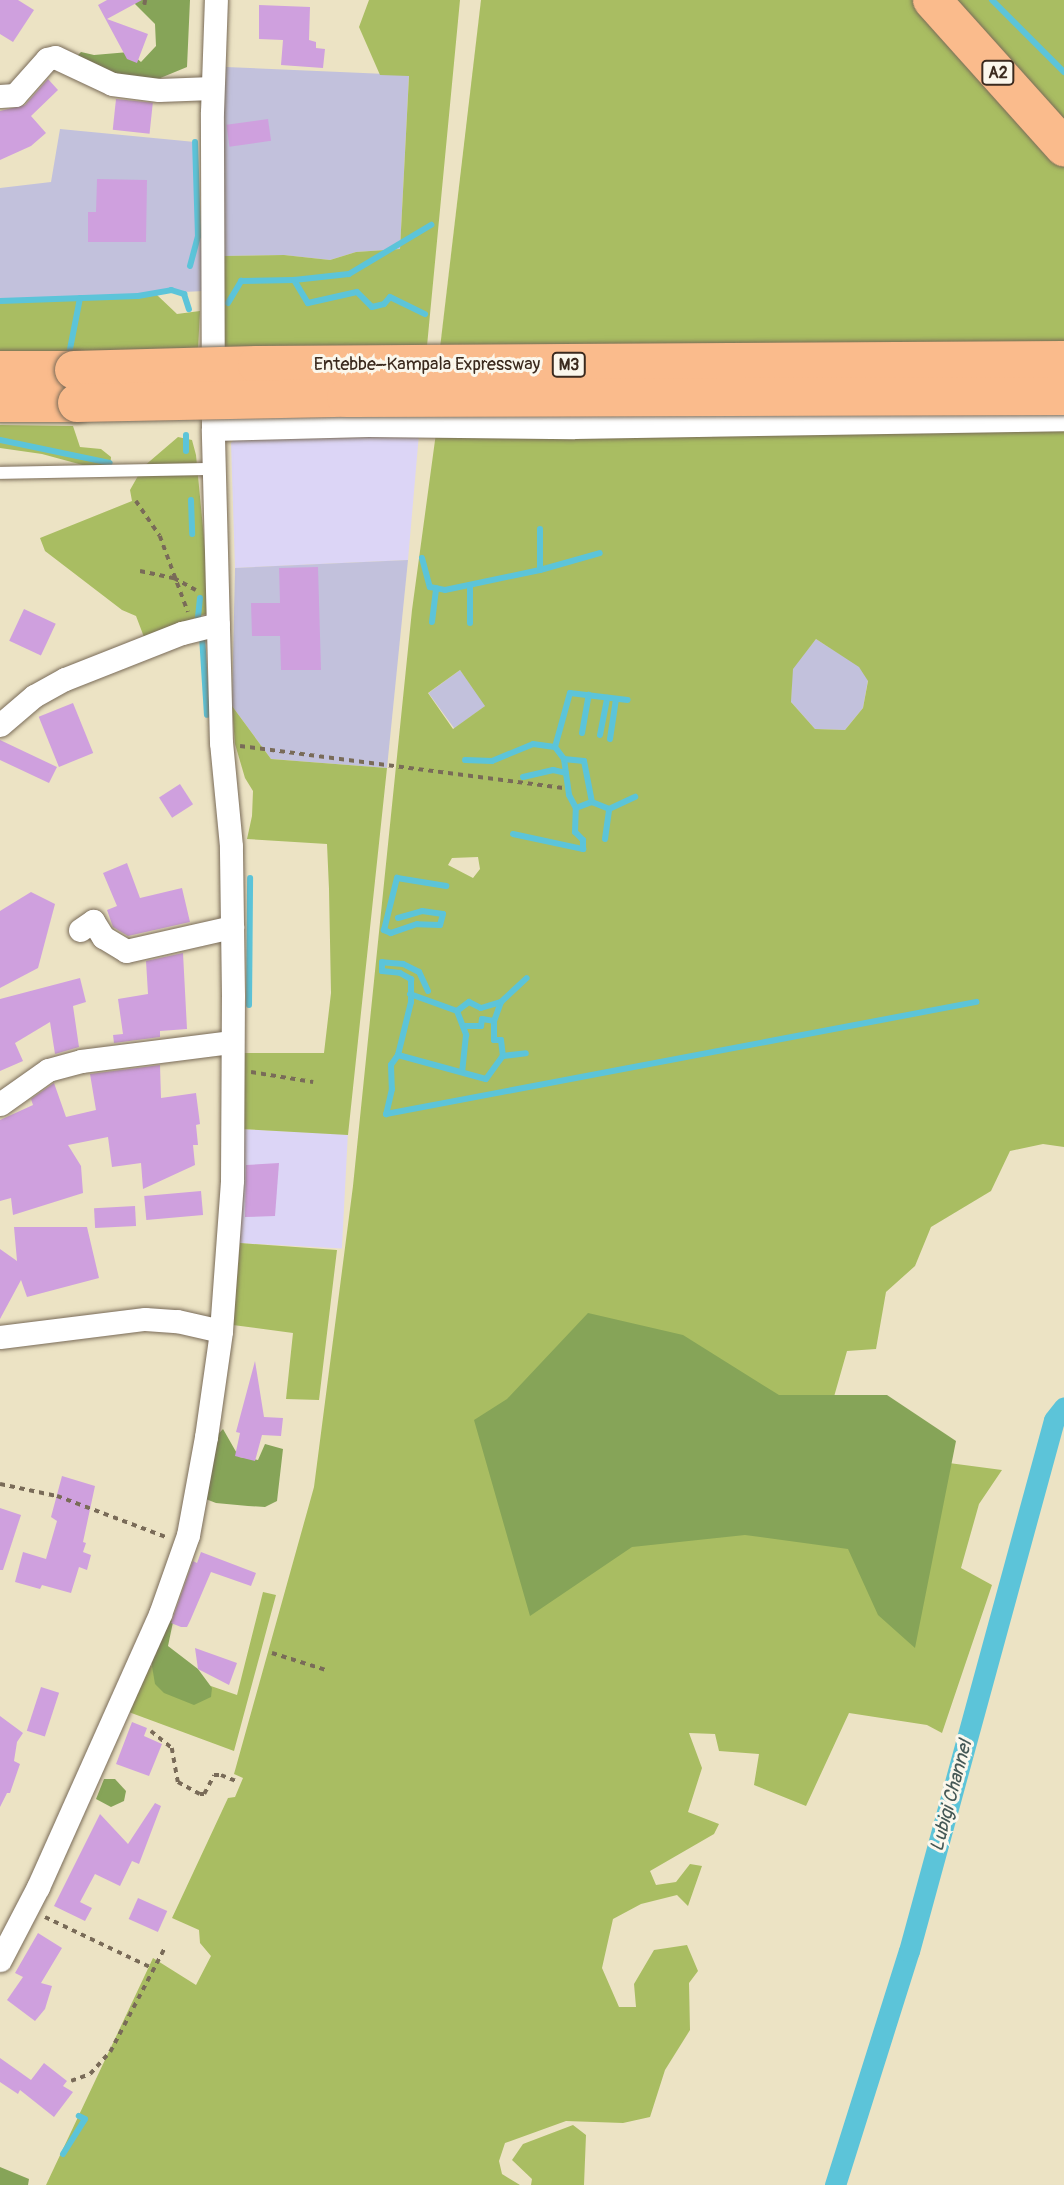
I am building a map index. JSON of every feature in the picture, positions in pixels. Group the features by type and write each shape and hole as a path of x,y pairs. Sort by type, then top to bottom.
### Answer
{"highway":[{"name":"A2","path":"932,0 1064,146"},
{"name":"Entebbe–Kampala Expressway","path":"0,403 76,386 257,365 1064,360"},
{"name":"Entebbe–Kampala Expressway","path":"0,370 76,386 346,398 1064,396"}],"street":[{"path":"0,1960 27,1908 160,1614 185,1544 206,1437 220,1331 232,1180 232,927 231,846 207,626 214,469 212,88 216,0"},
{"path":"0,96 15,95 47,59 55,57 112,84 159,90 212,88"},
{"path":"213,429 368,425 574,427 1064,419"},
{"path":"0,725 34,696 65,679 207,626"},
{"path":"80,930 93,922 103,937 126,951 232,927"},
{"path":"0,1104 48,1070 81,1061 232,1042"},
{"path":"0,1337 145,1319 177,1321 220,1331"}],"lane":[{"path":"0,473 214,469"}],"path":[{"path":"136,501 160,536 174,578 207,626"},
{"path":"140,571 190,584 200,594"},
{"path":"221,743 565,788"},
{"path":"232,1069 313,1082"},
{"path":"0,1484 57,1496 185,1544"},
{"path":"272,1653 326,1670"},
{"path":"151,1731 172,1748 178,1782 200,1794 204,1794 214,1775 221,1774 238,1782"},
{"path":"27,1908 154,1969"},
{"path":"71,2081 90,2074 110,2052 164,1949"}],"shaded area":[{"path":"226,67 409,75 400,249 356,252 330,260 284,255 223,256 222,150"},
{"path":"60,129 195,142 204,291 0,301 0,188 51,182"},
{"path":"238,434 419,434 408,560 235,568 231,443"},
{"path":"408,560 387,768 271,759 232,706 235,568"},
{"path":"816,639 859,666 868,680 863,708 845,730 815,729 791,702 792,669"},
{"path":"460,670 486,706 454,729 428,693"},
{"path":"241,1129 348,1135 342,1248 235,1243"}],"green space":[{"path":"136,0 190,0 187,67 158,79 113,80 77,56 81,52 94,55 129,52 141,62 156,46 155,24 135,4"},
{"path":"369,0 460,0 427,346 225,349 221,309 223,256 284,255 330,260 356,252 400,249 409,76 380,75 359,27"},
{"path":"481,0 918,0 1064,167 1064,346 440,348"},
{"path":"955,0 1064,0 1064,122"},
{"path":"157,295 177,314 200,311 198,350 76,353 0,351 0,301"},
{"path":"0,425 73,426 80,447 101,449 111,457 110,469 101,470 42,454 0,448"},
{"path":"1064,429 1064,1147 1043,1144 1010,1151 991,1191 931,1227 915,1266 886,1292 876,1349 847,1351 820,1446 1002,1470 979,1504 961,1568 992,1585 942,1733 927,1725 849,1713 806,1806 754,1785 759,1754 719,1751 715,1734 689,1733 702,1768 688,1812 719,1824 714,1834 650,1871 656,1885 676,1882 690,1864 702,1866 688,1906 677,1895 641,1904 613,1919 602,1968 619,2007 636,2007 634,1984 654,1950 687,1945 698,1971 689,1983 690,2030 665,2070 650,2117 623,2123 566,2121 505,2143 499,2161 502,2174 520,2185 46,2185 153,1958 196,1985 211,1956 200,1943 199,1930 172,1918 228,1798 235,1797 243,1778 234,1774 314,1487 353,1186 412,610 436,433","holes":["816,639 859,667 868,681 863,708 845,730 815,729 791,702 793,669","460,670 485,706 453,729 428,693","478,857 480,869 473,878 448,865 452,858"]},
{"path":"178,437 192,440 196,455 211,612 144,637 136,616 122,610 45,551 40,538 132,501 130,490 143,467"},
{"path":"232,706 271,759 387,768 348,1135 241,1129 241,1053 324,1053 331,993 329,889 327,844 247,839 252,816 253,791 245,778 235,744"},
{"path":"240,1243 337,1250 319,1400 286,1399 293,1333 233,1325"},
{"path":"588,1313 683,1335 779,1395 887,1395 956,1441 915,1648 878,1615 848,1549 745,1535 632,1547 530,1616 474,1420 507,1399"},
{"path":"223,1429 239,1457 258,1460 265,1444 283,1449 277,1501 265,1507 216,1503 203,1498 209,1444"},
{"path":"263,1592 276,1595 234,1751 126,1711 147,1664 237,1695"},
{"path":"169,1618 173,1622 168,1646 198,1669 212,1688 211,1697 194,1705 164,1693 155,1684 149,1648"},
{"path":"104,1779 115,1779 126,1791 124,1801 111,1807 96,1799"},
{"path":"573,2125 586,2135 584,2185 531,2185 532,2179 512,2160 523,2144"},
{"path":"0,2167 29,2179 28,2185 0,2185"}],"building":[{"path":"0,0 18,0 34,10 13,42 0,34"},
{"path":"107,0 142,0 107,19 148,34 137,63 127,59 98,5"},
{"path":"259,5 310,7 309,40 316,42 316,48 325,49 323,68 281,65 283,40 259,39"},
{"path":"48,79 58,90 31,116 46,133 31,146 0,160 0,111 25,105"},
{"path":"116,99 153,103 150,134 113,130"},
{"path":"268,119 271,141 229,147 226,125"},
{"path":"97,179 147,180 146,242 88,242 88,212 96,212"},
{"path":"318,567 321,670 281,670 280,636 252,636 251,603 280,603 279,568"},
{"path":"24,609 56,624 41,656 9,641"},
{"path":"73,703 93,753 59,767 39,717"},
{"path":"0,740 57,767 49,783 0,760"},
{"path":"180,784 193,804 172,818 159,798"},
{"path":"127,863 140,898 182,888 190,922 128,936 113,927 107,910 117,906 103,873"},
{"path":"31,892 55,904 38,968 0,988 0,911"},
{"path":"183,953 187,1029 160,1031 160,1037 114,1043 113,1035 123,1034 118,999 148,994 146,961"},
{"path":"80,978 86,1002 73,1006 79,1047 55,1054 50,1022 15,1043 23,1061 0,1071 0,999"},
{"path":"160,1065 161,1098 196,1093 200,1124 196,1125 198,1145 193,1145 195,1165 143,1189 141,1163 112,1167 108,1137 68,1145 81,1166 83,1193 13,1215 11,1198 0,1201 0,1120 33,1105 31,1099 54,1083 66,1117 96,1110 90,1074"},
{"path":"279,1163 275,1216 245,1217 246,1165"},
{"path":"201,1191 203,1215 146,1220 144,1196"},
{"path":"135,1206 136,1226 95,1228 94,1208"},
{"path":"14,1227 87,1227 99,1278 27,1297 21,1280 0,1319 0,1249 17,1261"},
{"path":"255,1361 264,1417 283,1418 281,1436 262,1435 255,1461 235,1456 240,1433 236,1432"},
{"path":"62,1476 95,1486 83,1542 86,1543 83,1552 91,1555 87,1570 79,1567 71,1593 42,1585 40,1589 15,1582 23,1552 46,1559 57,1521 51,1517"},
{"path":"0,1508 21,1515 3,1570 0,1570"},
{"path":"201,1552 256,1573 251,1586 211,1572 187,1627 181,1627 171,1623 193,1561 197,1563"},
{"path":"195,1648 237,1663 229,1685 198,1669"},
{"path":"41,1687 59,1693 45,1737 27,1731"},
{"path":"0,1716 23,1733 17,1742 14,1761 20,1764 10,1793 7,1793 0,1807"},
{"path":"132,1722 147,1728 144,1736 162,1744 149,1776 116,1764"},
{"path":"155,1803 161,1806 139,1864 132,1861 120,1886 95,1874 80,1902 92,1908 85,1921 54,1906 100,1814 128,1844"},
{"path":"138,1898 167,1911 158,1932 129,1919"},
{"path":"38,1933 62,1948 41,1983 52,1986 45,2009 35,2021 7,2000 23,1977 15,1973"},
{"path":"0,2058 31,2080 44,2063 67,2081 63,2086 73,2092 54,2117 20,2090 18,2094 0,2082"}],"waterway":[{"path":"992,0 1064,72"},
{"path":"190,266 198,236 195,142"},
{"path":"228,303 241,281 294,280 349,274 431,225"},
{"path":"294,280 308,303 357,292 372,307 384,304 390,297 425,314"},
{"path":"0,301 138,296 171,290 184,294 189,309"},
{"path":"70,349 80,298"},
{"path":"186,435 186,451"},
{"path":"0,440 110,463"},
{"path":"191,500 192,534"},
{"path":"540,529 540,570"},
{"path":"422,558 430,587 445,590 540,570 600,553"},
{"path":"470,585 470,623"},
{"path":"432,622 436,588"},
{"path":"198,617 200,598"},
{"path":"202,636 207,715"},
{"path":"555,747 570,693 628,700"},
{"path":"582,733 589,695"},
{"path":"600,735 607,698"},
{"path":"610,739 616,699"},
{"path":"465,760 492,761 533,744 555,747 564,759 584,761 592,802 609,809 635,797"},
{"path":"564,759 569,795 576,808 592,802"},
{"path":"523,777 553,770 566,773"},
{"path":"513,834 583,849 583,840 575,832 576,808"},
{"path":"605,839 609,809"},
{"path":"249,1005 250,878"},
{"path":"398,918 422,911 443,914 440,925 417,924 391,933 384,930 397,878 446,886"},
{"path":"428,991 419,972 403,964 382,962 382,971 400,973 411,979 411,1002 398,1055 391,1065 392,1089 386,1114 976,1002"},
{"path":"457,1011 469,1002 481,1008 501,1002 527,978"},
{"path":"410,994 457,1011 466,1035 462,1071"},
{"path":"501,1002 494,1021 494,1040 501,1040 503,1056"},
{"path":"463,1026 481,1026 482,1019 494,1021"},
{"path":"398,1055 486,1079 503,1056 526,1053"},
{"name":"Lubigi Channel","path":"835,2185 909,1951 1054,1420 1064,1407"},
{"path":"63,2154 85,2119 79,2116"}]}
